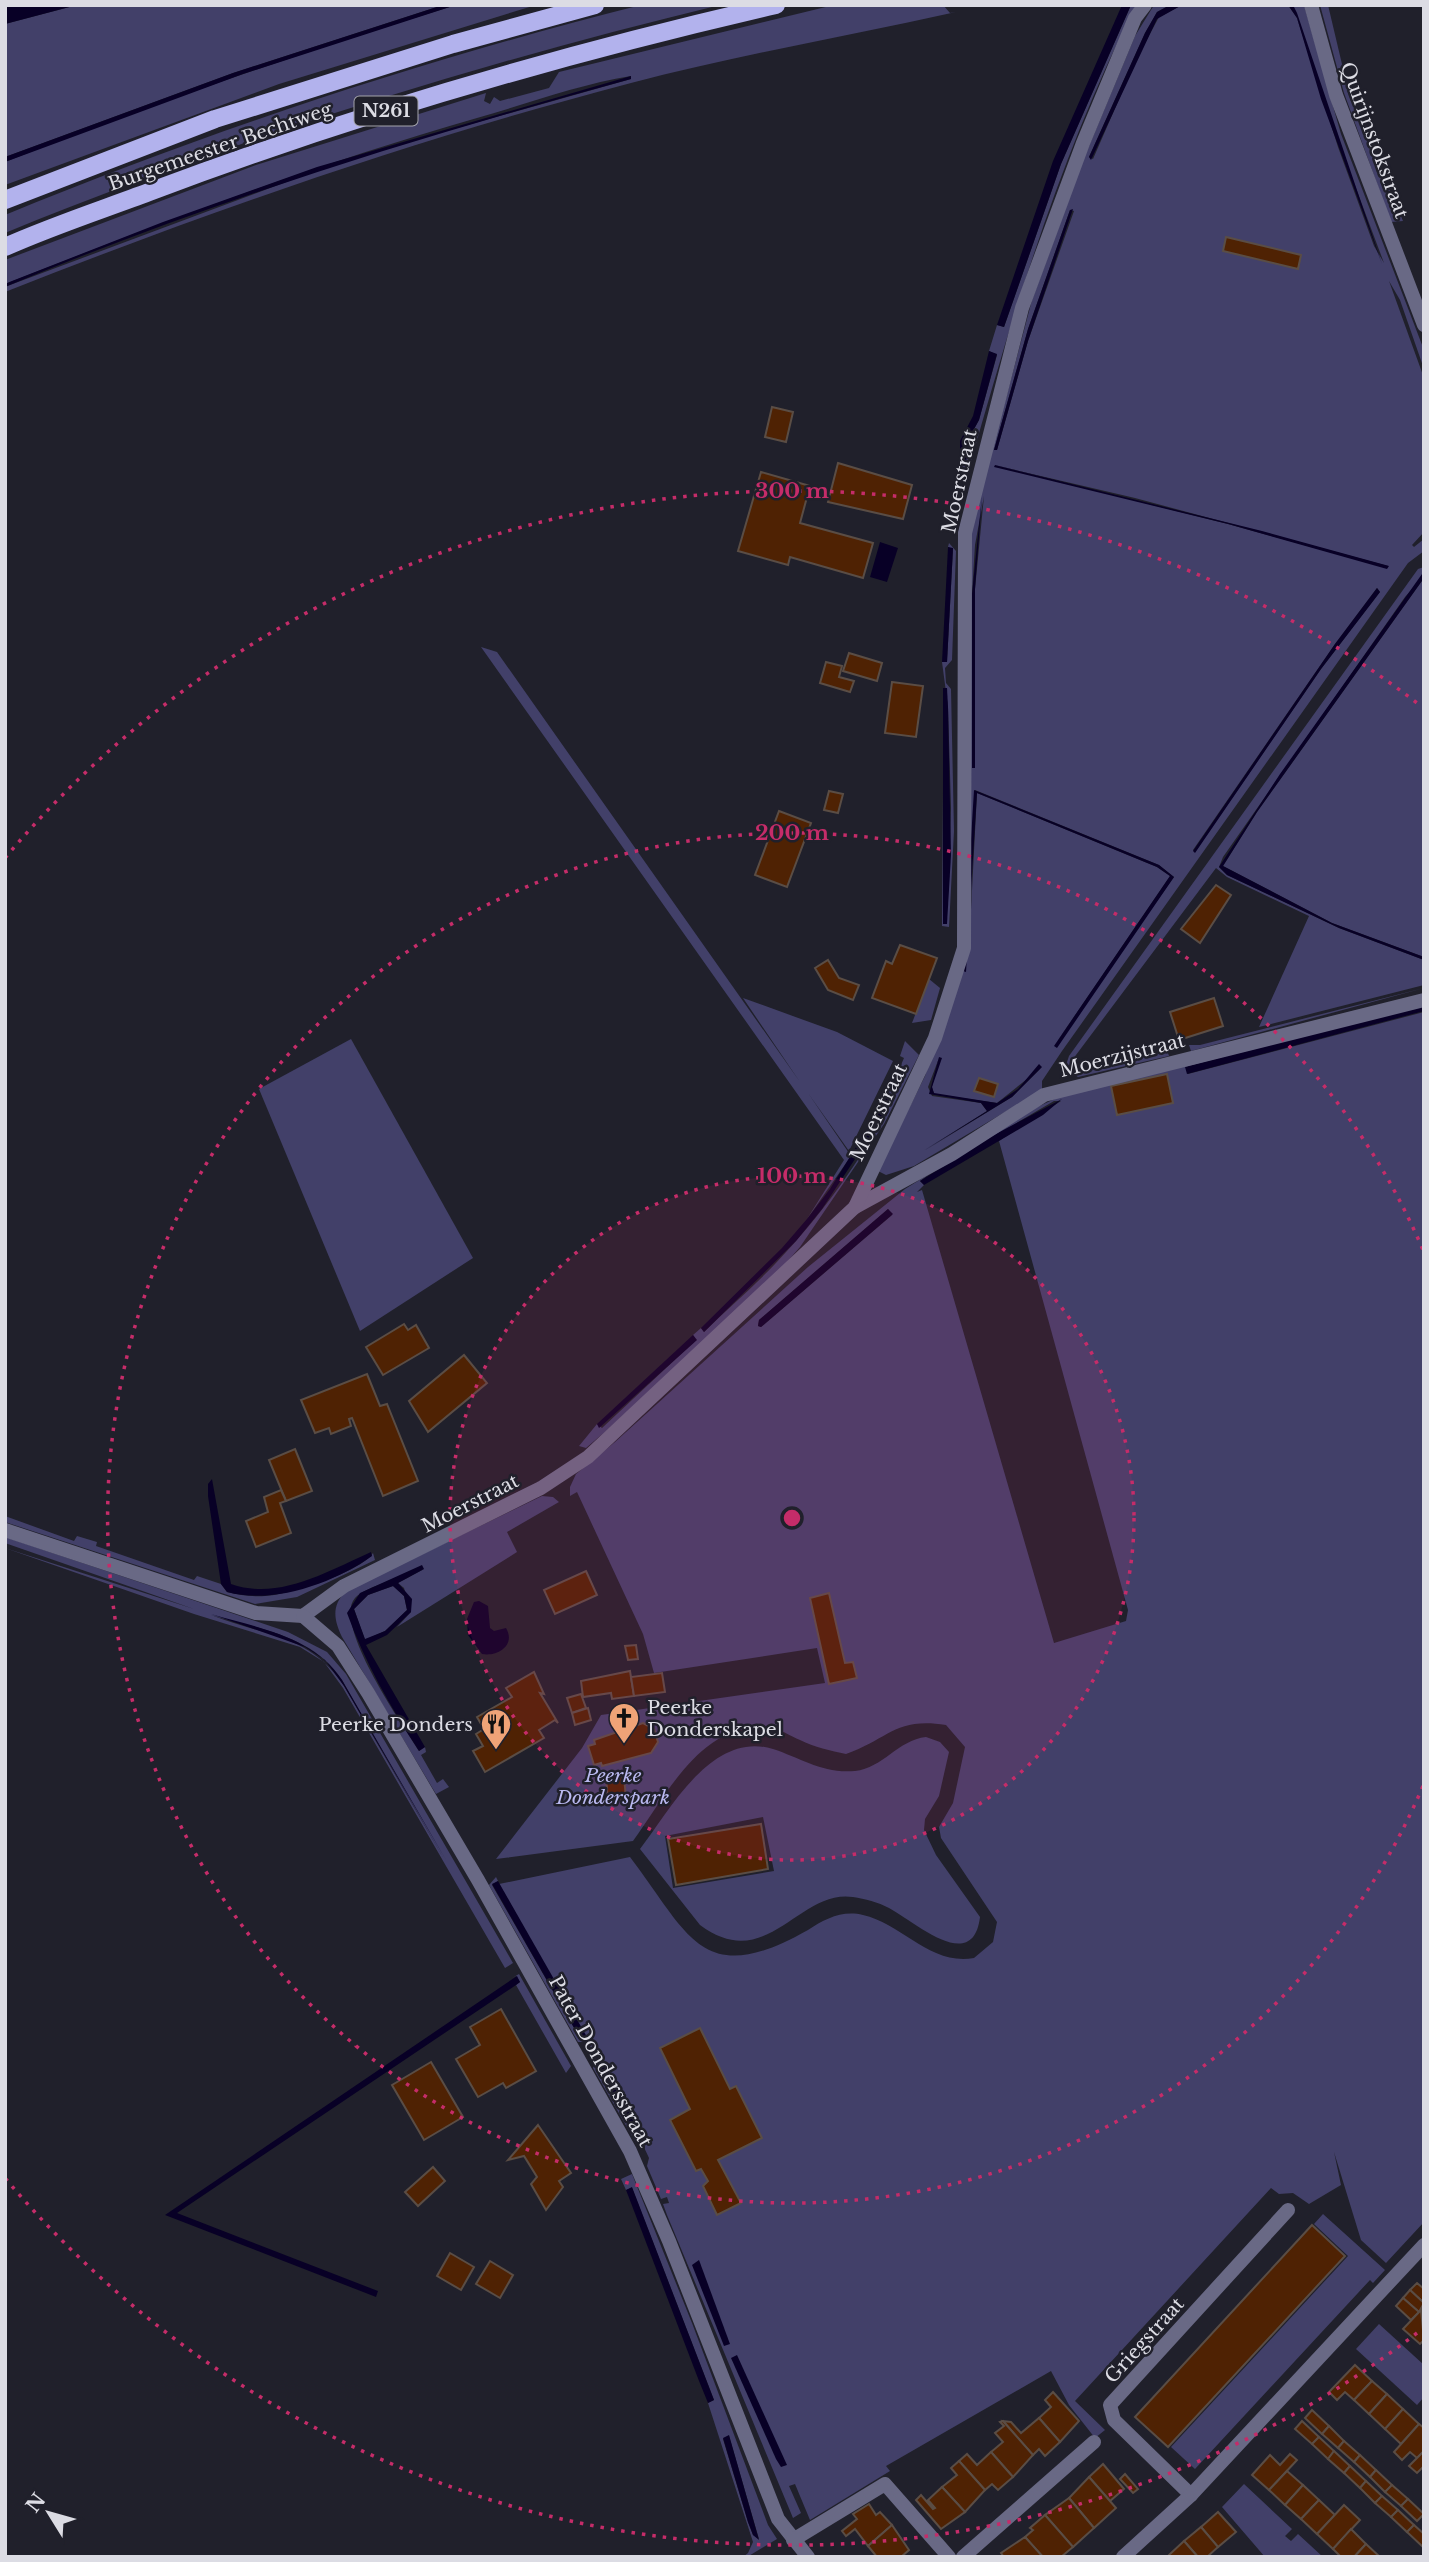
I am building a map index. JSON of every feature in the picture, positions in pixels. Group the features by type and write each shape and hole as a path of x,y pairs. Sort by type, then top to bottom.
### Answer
{"main road":[{"name":"Burgemeester Bechtweg","path":"5,200 215,119 453,44 595,5"},
{"name":"Burgemeester Bechtweg","path":"5,247 228,162 462,86 665,30 776,5"}],"street":[{"name":"Moerstraat","path":"303,1616 344,1586 530,1494 588,1457 855,1208 935,1038 964,948 965,533 1022,308 1135,18 1145,5"},
{"name":"Quirijnstokstraat","path":"1311,5 1336,95 1424,325"},
{"name":"Moerzijstraat","path":"855,1208 963,1147 1044,1095 1424,1000"},
{"path":"5,1530 256,1613 303,1616"},
{"name":"Pater Dondersstraat","path":"303,1616 338,1646 368,1693 478,1881 630,2151 669,2241 778,2519 808,2557"},
{"name":"Griegstraat","path":"1191,2495 1114,2420 1110,2405 1288,2210"},
{"path":"1123,2557 1191,2495 1424,2245"},
{"path":"962,2557 1094,2442"},
{"path":"793,2540 885,2484 949,2557"}],"green space":[{"path":"77,5 443,5 233,73 5,157 5,24"},
{"path":"456,5 536,5 279,84 5,185 5,162 229,79"},
{"path":"641,5 720,5 538,52 358,106 180,166 5,233 5,215 240,125 480,49"},
{"path":"834,5 943,5 950,13 956,12 671,73 472,128 237,205 5,292 5,287 10,285 305,175 404,143 631,79 631,76 573,89 357,155 180,217 5,284 5,260 256,165 486,93 484,101 490,104 494,97 500,101 549,88 559,72"},
{"path":"1131,5 1136,5 1109,60 1063,173 1022,289 970,465 967,473 958,480 960,464 966,463 968,440 979,420 997,355 989,351 997,325 1004,327 1061,164"},
{"path":"1154,5 1170,5 1157,12 1145,33 1089,157 1093,159 1137,58 1159,17 1182,5 1288,5 1297,18 1338,147 1374,246 1384,263 1333,127 1293,5 1304,5 1341,134 1424,350 1424,369 1400,300 1389,281 1424,378 1424,532 1412,545 1414,547 1424,539 1424,551 1408,563 1062,1051 1042,1081 1042,1090 914,1166 886,1175 878,1171 925,1076 956,981 971,530 1032,300 1084,158 1135,36","holes":["1070,210 1074,211 1028,341 997,450 994,450 1028,329","1226,237 1300,255 1298,269 1223,251","994,465 1135,498 1388,566 1387,568 1228,524","984,496 975,589 973,768 972,594 975,545","1377,588 1380,592 1321,669 1195,852 1193,850 1335,644","975,790 1159,865 1174,877 1054,1046 1170,876 1157,867 977,793 970,929","939,1058 932,1087 934,1094 997,1103 1042,1067 1012,1097 924,1151 987,1111 981,1103 932,1096 928,1087"]},
{"path":"1320,5 1328,5 1350,98 1403,221 1391,222 1344,93"},
{"path":"949,543 956,551 952,660 945,668 946,683 951,689 954,831 949,927 942,926 943,792 943,923 949,877 951,807 948,707 942,662 947,662 953,549 948,547"},
{"path":"1424,567 1424,576 1405,597 1223,857 1219,867 1227,875 1339,928 1424,960 1424,985 1259,1027 1309,916 1227,877 1216,868 1070,1063 1079,1070 1167,1050 1169,1056 1078,1077 1065,1068 1069,1056 1418,569"},
{"path":"1424,578 1424,957 1332,923 1223,866 1257,812"},
{"path":"481,647 497,652 800,1082 743,998 837,1032 893,1061 849,1151 808,1093 851,1156 807,1219 844,1160"},
{"path":"929,979 940,988 931,1020 912,1023"},
{"path":"1424,988 1191,1051 1189,1045 1200,1045"},
{"name":"Peerke Donderspark","path":"1424,1012 1424,2222 1386,2263 1361,2240 1334,2152 1341,2185 1309,2204 1293,2193 1279,2194 1271,2188 1075,2401 1105,2430 1095,2438 1069,2405 1051,2371 886,2466 890,2471 810,2520 795,2484 789,2486 801,2513 793,2518 667,2215 663,2204 669,2203 667,2197 661,2199 647,2166 649,2158 642,2143 636,2143 593,2068 594,2061 595,2055 588,2042 578,2042 489,1885 496,1877 498,1881 492,1885 581,2040 586,2037 499,1884 630,1857 685,1931 702,1946 721,1954 744,1955 772,1947 827,1919 855,1914 877,1920 944,1956 974,1958 993,1942 997,1922 941,1838 939,1827 953,1803 965,1747 946,1725 929,1723 903,1727 846,1754 811,1745 775,1729 750,1728 728,1734 708,1746 691,1762 633,1841 496,1859 582,1748 601,1715 825,1683 817,1648 654,1673 643,1634 577,1492 570,1496 570,1487 576,1474 808,1267 905,1189 1035,1108 1061,1096 1252,1049 1186,1067 1188,1074","holes":["1054,1101 1061,1101 999,1141 1128,1610 1126,1621 1054,1643 922,1190 917,1192 924,1185 920,1181 928,1175","888,1209 892,1215 761,1327 758,1326 759,1320","598,2055 644,2136 637,2140 594,2061"]},
{"path":"351,1039 473,1258 360,1331 259,1089"},
{"path":"905,1041 919,1055 884,1124 800,1247 773,1278 606,1431 586,1448 579,1446 597,1424 602,1428 696,1340 693,1335 701,1328 704,1332 757,1282 792,1246 824,1207 854,1166 892,1101 887,1097 904,1058 900,1056"},
{"path":"542,1496 553,1497 559,1502 507,1532 517,1552 397,1627 411,1612 404,1588 398,1583 424,1569 377,1585 360,1594 355,1598 350,1611 353,1629 372,1674 419,1751 425,1747 426,1752 421,1755 437,1783 443,1779 449,1787 436,1794 342,1637 335,1613 338,1602 346,1591"},
{"path":"5,1516 74,1541 77,1536 97,1542 96,1546 194,1580 197,1576 221,1584 227,1592 246,1596 290,1592 340,1575 373,1553 375,1560 297,1597 255,1604 5,1522"},
{"path":"5,1537 288,1632 327,1652 346,1674 513,1963 505,1968 343,1688 326,1665 344,1686 445,1861 342,1680 316,1653 283,1636 211,1615 284,1639 301,1646 321,1660 300,1647 194,1614 5,1548 194,1609 5,1543"},
{"path":"393,1586 404,1596 407,1610 385,1631 365,1640 354,1609 368,1595"},
{"path":"926,1737 940,1742 949,1752 939,1796 925,1819 924,1830 936,1855 980,1917 975,1934 966,1942 942,1940 885,1906 853,1897 833,1898 815,1905 763,1936 744,1941 724,1938 700,1925 640,1849 695,1777 712,1762 731,1751 751,1746 773,1749 822,1768 855,1771 874,1765 916,1739","holes":["763,1817 774,1871 673,1888 665,1836"]},
{"path":"519,1974 571,2066 566,2073 516,1985 520,1982 516,1976 512,1978"},
{"path":"632,2174 692,2323 768,2525 777,2539 747,2557 743,2557 753,2542 708,2403 714,2400 632,2188 626,2190 621,2179","holes":["729,2436 759,2539 753,2535 748,2522 723,2439"]},
{"path":"1323,2214 1385,2270 1373,2283 1370,2280 1195,2469 1171,2447 1348,2256 1314,2224"},
{"path":"1379,2324 1424,2365 1424,2397 1417,2405 1356,2349"},
{"path":"1244,2484 1292,2529 1285,2536 1291,2541 1298,2534 1323,2557 1265,2557 1222,2507"}],"shaded area":[{"path":"5,5 77,5 5,24"},
{"path":"443,5 456,5 243,74 5,162 5,157 233,73"},
{"path":"1122,5 1131,5 1061,164 1004,327 997,325 1053,161"},
{"path":"1170,5 1182,5 1157,19 1091,160 1089,157 1145,33 1157,12"},
{"path":"1288,5 1293,5 1297,13 1382,264 1321,99 1297,18"},
{"path":"631,76 631,79 393,148 237,199 5,287 5,284 12,281 163,222 317,167"},
{"path":"1073,209 1028,341 997,450 994,450 1028,329 1070,210"},
{"path":"989,351 997,354 979,420 968,440 966,464 960,464 960,441 973,416"},
{"path":"995,465 1262,531 1389,566 1387,569 1228,524 994,467"},
{"path":"982,496 975,589 975,768 972,768 972,594"},
{"path":"880,542 898,548 887,582 870,577"},
{"path":"948,547 953,548 947,662 942,662"},
{"path":"1422,574 1424,578 1257,812 1223,866 1332,923 1424,957 1424,960 1339,928 1227,875 1219,867 1280,774"},
{"path":"1377,588 1380,592 1321,669 1195,853 1193,851 1335,644"},
{"path":"943,688 947,688 948,707 951,855 947,924 943,924"},
{"path":"974,790 1159,865 1174,877 1057,1048 1054,1046 1170,876 1157,867 977,793 966,972 963,971"},
{"path":"1424,1003 1424,1011 1187,1074 1185,1067"},
{"path":"939,1057 942,1058 932,1087 934,1093 997,1103 1018,1089 1039,1064 1042,1067 1012,1097 923,1151 987,1111 981,1103 929,1094"},
{"path":"887,1097 892,1101 886,1112 822,1209 796,1241 704,1332 701,1328 782,1248 807,1219 830,1189"},
{"path":"1062,1099 1043,1115 924,1185 920,1181 992,1136"},
{"path":"888,1209 893,1214 761,1327 758,1326 759,1320"},
{"path":"693,1335 697,1340 599,1428 597,1424"},
{"path":"212,1479 231,1584 267,1589 285,1586 303,1582 371,1552 372,1556 340,1575 302,1589 264,1596 227,1592 221,1584 208,1496 208,1484"},
{"path":"422,1565 424,1569 398,1583 412,1599 411,1612 387,1635 366,1645 425,1747 419,1751 379,1684 347,1613 360,1593","holes":["393,1586 404,1596 407,1610 385,1631 365,1639 354,1609 368,1595"]},
{"path":"479,1601 488,1606 490,1628 494,1631 506,1628 508,1634 507,1644 494,1654 482,1654 468,1635 467,1619 474,1602"},
{"path":"211,1614 283,1636 300,1643 321,1657 305,1647"},
{"path":"327,1662 342,1680 446,1860 344,1686"},
{"path":"498,1881 587,2037 581,2040 492,1884"},
{"path":"517,1976 520,1982 516,1985 177,2213 378,2291 376,2297 165,2215"},
{"path":"599,2054 644,2137 637,2140 594,2061"},
{"path":"632,2187 714,2400 708,2403 626,2190"},
{"path":"699,2260 730,2344 724,2346 692,2265"},
{"path":"737,2355 787,2465 781,2467 776,2459 731,2358"},
{"path":"729,2435 759,2540 753,2535 748,2522 723,2438"}],"building":[{"path":"1226,237 1301,255 1298,269 1223,251"},
{"path":"772,407 793,412 786,442 765,437"},
{"path":"838,463 912,485 903,519 828,502"},
{"path":"761,472 810,486 800,523 873,543 863,578 790,557 788,565 738,551"},
{"path":"849,653 882,663 877,681 843,671"},
{"path":"826,662 842,666 839,677 854,681 850,692 820,683"},
{"path":"892,682 923,686 916,737 885,733"},
{"path":"829,791 843,794 838,813 824,810"},
{"path":"779,811 811,823 787,887 755,875"},
{"path":"1216,885 1231,895 1200,943 1181,929"},
{"path":"900,945 937,958 916,1014 872,998 886,961 892,964"},
{"path":"828,960 839,978 859,985 853,1000 828,990 815,968"},
{"path":"1214,998 1223,1026 1179,1040 1170,1012"},
{"path":"1167,1074 1173,1103 1117,1115 1111,1086"},
{"path":"979,1078 998,1084 994,1097 974,1091"},
{"path":"404,1324 408,1330 416,1325 429,1348 383,1375 366,1347"},
{"path":"464,1355 487,1383 428,1432 409,1401"},
{"path":"367,1374 380,1406 387,1404 418,1481 383,1496 352,1418 349,1419 351,1426 331,1434 329,1428 315,1433 301,1400"},
{"path":"295,1449 312,1491 286,1501 269,1460"},
{"path":"281,1490 286,1501 280,1503 291,1533 256,1547 246,1521 268,1512 264,1497"},
{"path":"586,1571 597,1595 555,1614 544,1590"},
{"path":"829,1593 845,1663 853,1662 857,1678 829,1684 810,1598"},
{"path":"636,1645 638,1659 628,1660 625,1646"},
{"path":"630,1671 634,1696 612,1699 611,1693 583,1697 581,1681"},
{"path":"534,1672 544,1694 540,1693 558,1723 555,1720 539,1730 544,1738 485,1772 473,1751 483,1746 476,1734 484,1729 477,1717 512,1697 506,1688"},
{"path":"662,1673 665,1692 634,1696 631,1677"},
{"path":"581,1694 586,1708 572,1713 567,1698"},
{"path":"588,1708 591,1720 575,1725 572,1713"},
{"name":"Peerke Donderskapel","path":"643,1723 654,1729 658,1742 651,1753 602,1766 601,1763 594,1765 588,1746 595,1744 594,1740"},
{"path":"624,1776 626,1799 608,1801 606,1777"},
{"path":"761,1824 768,1869 676,1885 668,1839"},
{"path":"501,2009 536,2071 506,2088 503,2083 478,2097 456,2059 480,2045 470,2027"},
{"path":"700,2028 730,2089 736,2086 762,2138 718,2160 741,2203 717,2215 703,2186 708,2181 701,2169 696,2171 670,2120 690,2109 660,2048"},
{"path":"431,2062 463,2117 424,2140 392,2085"},
{"path":"538,2125 571,2173 559,2181 563,2187 546,2210 531,2184 537,2177 524,2156 508,2160"},
{"path":"433,2167 445,2181 418,2206 405,2192"},
{"path":"1312,2225 1345,2256 1168,2447 1135,2417"},
{"path":"450,2253 474,2267 461,2290 437,2276"},
{"path":"490,2261 513,2275 500,2298 476,2284"},
{"path":"1417,2283 1424,2289 1424,2303 1410,2290"},
{"path":"1410,2290 1424,2303 1419,2312 1403,2298"},
{"path":"1403,2298 1419,2312 1411,2320 1396,2306"},
{"path":"1421,2310 1424,2340 1420,2344 1403,2329"},
{"path":"1355,2365 1372,2381 1354,2400 1345,2392 1337,2400 1329,2392"},
{"path":"1372,2381 1387,2394 1369,2414 1354,2400"},
{"path":"1053,2392 1079,2421 1060,2442 1039,2418 1051,2407 1045,2400"},
{"path":"1387,2394 1403,2409 1385,2429 1369,2414"},
{"path":"1403,2409 1419,2424 1401,2444 1385,2429"},
{"path":"1312,2410 1329,2426 1322,2434 1305,2418"},
{"path":"1039,2418 1060,2442 1045,2456 1039,2449 1033,2455 1003,2421 1011,2422 1021,2433"},
{"path":"1003,2421 1033,2455 1013,2477 991,2452 1003,2442 995,2433 1004,2426 1000,2422"},
{"path":"1302,2421 1319,2437 1312,2444 1295,2429"},
{"path":"1419,2424 1424,2428 1424,2451 1417,2458 1410,2452 1402,2460 1394,2452"},
{"path":"1329,2426 1344,2441 1338,2448 1322,2434"},
{"path":"1319,2437 1334,2451 1328,2459 1312,2444"},
{"path":"1344,2441 1360,2455 1354,2462 1338,2448"},
{"path":"1334,2451 1350,2466 1344,2473 1328,2459"},
{"path":"1424,2451 1424,2466 1417,2473 1409,2466"},
{"path":"991,2452 1013,2477 998,2490 992,2484 985,2490 959,2461 967,2454 977,2465"},
{"path":"1290,2454 1297,2460 1269,2490 1252,2475 1270,2455 1280,2465"},
{"path":"1360,2455 1376,2470 1370,2477 1354,2462"},
{"path":"959,2461 985,2490 965,2512 942,2487 957,2475 951,2468"},
{"path":"1103,2464 1124,2489 1110,2501 1089,2477"},
{"path":"1350,2466 1366,2481 1360,2488 1344,2473"},
{"path":"1376,2470 1392,2485 1385,2492 1370,2477"},
{"path":"1287,2471 1303,2485 1285,2505 1269,2490"},
{"path":"1125,2474 1138,2489 1133,2493 1120,2479"},
{"path":"1089,2477 1116,2508 1094,2528 1069,2498"},
{"path":"1366,2481 1382,2496 1375,2503 1360,2488"},
{"path":"1303,2485 1319,2500 1301,2519 1285,2505"},
{"path":"1392,2485 1408,2499 1401,2506 1385,2492"},
{"path":"942,2487 965,2512 941,2529 916,2500 921,2495 935,2508 928,2500"},
{"path":"1382,2496 1398,2510 1391,2517 1375,2503"},
{"path":"1069,2498 1094,2528 1073,2547 1045,2515"},
{"path":"1408,2499 1424,2514 1417,2521 1401,2506"},
{"path":"1319,2500 1335,2515 1317,2534 1301,2519"},
{"path":"869,2504 876,2515 880,2512 892,2525 868,2546 855,2529 846,2536 842,2531 857,2519 853,2514"},
{"path":"1344,2505 1360,2520 1333,2549 1317,2534"},
{"path":"1398,2510 1414,2525 1407,2532 1391,2517"},
{"path":"1218,2512 1236,2532 1218,2547 1201,2527"},
{"path":"1045,2515 1073,2547 1061,2557 1043,2557 1025,2537 1033,2530 1030,2528"},
{"path":"892,2525 909,2550 901,2557 877,2557 868,2546"},
{"path":"1414,2525 1424,2534 1423,2547 1407,2532"},
{"path":"1201,2527 1218,2547 1207,2557 1198,2557 1184,2541"},
{"path":"1351,2529 1366,2544 1354,2557 1341,2557 1333,2549"},
{"path":"1025,2537 1043,2557 1004,2557 1001,2553"},
{"path":"1184,2541 1198,2557 1170,2557 1169,2555"},
{"path":"1366,2544 1380,2557 1354,2557"}],"place":[{"name":"Peerke Donderskapel","path":"624,1745"},
{"name":"Peerke Donders","path":"496,1751"}]}
